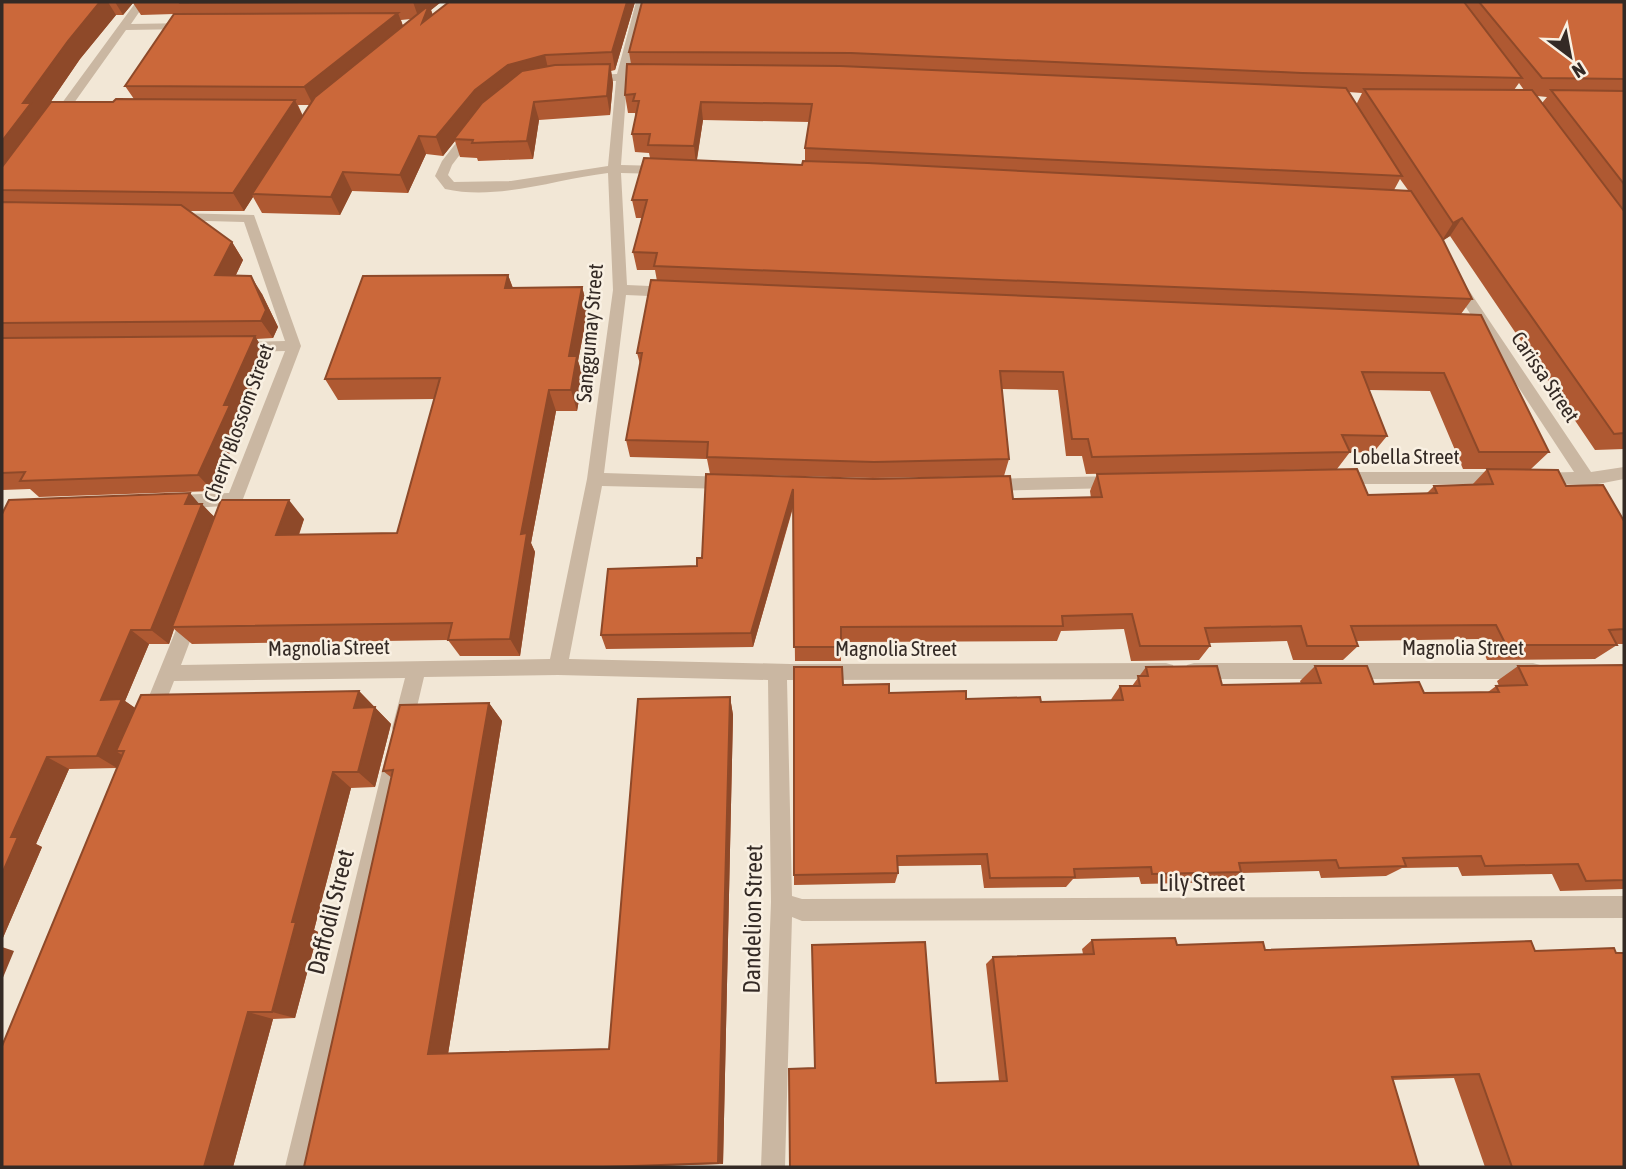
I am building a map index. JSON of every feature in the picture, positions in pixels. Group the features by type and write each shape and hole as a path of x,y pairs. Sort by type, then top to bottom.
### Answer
{"street":[{"path":"48,131 71,110 141,2"},
{"name":"Sanggumay Street","path":"558,667 595,479 620,290 614,169 622,77 641,2"},
{"path":"123,27 202,26"},
{"path":"574,78 661,77"},
{"path":"480,122 446,164 441,176 450,186 494,186 614,169 681,170"},
{"name":"Cherry Blossom Street","path":"157,216 252,213 294,346 221,536"},
{"name":"Carissa Street","path":"1449,270 1477,326 1601,500"},
{"path":"620,290 689,293"},
{"path":"225,347 294,346"},
{"name":"Lobella Street","path":"1315,478 1586,479 1624,473"},
{"path":"595,479 747,483"},
{"path":"970,485 1135,482"},
{"path":"152,503 235,499"},
{"path":"142,735 197,598"},
{"name":"Magnolia Street","path":"169,673 558,667 777,671 1555,671"},
{"name":"Daffodil Street","path":"297,1167 416,670"},
{"name":"Dandelion Street","path":"773,1167 782,902 777,671"},
{"name":"Lily Street","path":"782,902 802,910 1624,907"}],"building":[{"path":"2,2 100,2 23,103 31,103 2,141"},
{"path":"182,2 302,2 181,3"},
{"path":"449,2 627,2 612,52 545,55 508,65 475,90 436,137 419,136 400,175 343,172 331,197 252,194 315,97 429,5 422,23"},
{"path":"642,2 1464,2 1522,78 1302,73 851,53 629,52"},
{"path":"1479,2 1624,2 1624,79 1542,78"},
{"path":"398,13 304,87 125,86 174,14"},
{"path":"610,64 607,96 534,102 527,141 472,143 473,140 454,139 482,103 522,71 555,65"},
{"path":"627,64 840,66 1346,88 1402,176 805,148 812,104 701,102 694,146 648,145 650,134 632,134 639,101 633,101 635,94 625,95"},
{"path":"1364,89 1532,90 1624,211 1624,433 1614,434 1462,218 1453,223"},
{"path":"1551,90 1624,91 1624,184"},
{"path":"116,99 295,100 233,193 2,190 2,167 51,102 113,102"},
{"path":"644,158 802,165 803,161 868,163 1411,191 1442,238 1472,299 654,266 657,253 633,252 647,200 632,200"},
{"path":"2,202 181,205 232,242 215,275 251,276 266,310 261,321 2,323"},
{"path":"508,275 505,288 582,287 569,356 577,356 571,390 549,390 521,534 527,533 510,639 448,640 452,623 172,627 221,500 289,500 276,535 397,533 440,378 325,379 363,276"},
{"path":"651,280 1481,315 1549,452 1479,452 1444,373 1362,372 1387,436 1342,435 1350,452 1092,457 1088,439 1072,439 1063,372 1000,371 1009,459 874,462 707,457 708,442 626,440 642,353 637,353"},
{"path":"255,336 224,405 230,405 198,475 20,481 25,472 2,473 2,338"},
{"path":"1357,469 1368,495 1437,493 1434,486 1493,484 1487,469 1558,470 1566,486 1603,485 1624,521 1624,629 1609,630 1617,645 1506,645 1496,625 1351,626 1358,646 1307,646 1301,626 1205,628 1210,646 1140,646 1132,614 1062,616 1063,626 841,627 841,647 794,647 793,489 751,633 601,635 608,569 697,566 697,558 702,558 706,474 874,479 1010,476 1013,499 1102,497 1097,474"},
{"path":"190,493 185,504 202,504 151,630 131,630 101,700 122,699 97,756 47,757 11,837 18,837 2,874 2,514 9,500"},
{"path":"1624,665 1624,880 1586,881 1578,864 1485,866 1481,856 1403,858 1406,866 1339,868 1336,860 1239,863 1241,872 1152,874 1151,867 1074,869 1075,877 990,878 987,854 897,856 898,873 794,875 794,667 842,667 843,685 889,684 889,693 966,691 966,699 1040,697 1041,702 1123,700 1120,686 1140,686 1138,676 1148,676 1146,667 1217,666 1222,685 1321,683 1315,666 1367,666 1374,684 1419,682 1424,693 1499,692 1496,686 1527,685 1518,666"},
{"path":"359,691 354,708 375,707 358,772 333,772 292,922 296,922 272,1012 248,1012 204,1167 2,1167 2,1046 124,751 116,751 141,695"},
{"path":"730,697 718,1163 604,1167 304,1167 393,770 383,771 400,705 489,703 428,1054 609,1049 638,699"},
{"path":"1175,938 1177,945 1263,942 1265,950 1531,941 1535,951 1614,948 1616,953 1624,953 1624,1167 1512,1167 1479,1074 1392,1077 1419,1167 790,1167 789,1069 815,1068 812,945 925,942 936,1083 1007,1081 993,957 1094,954 1092,940"}]}
